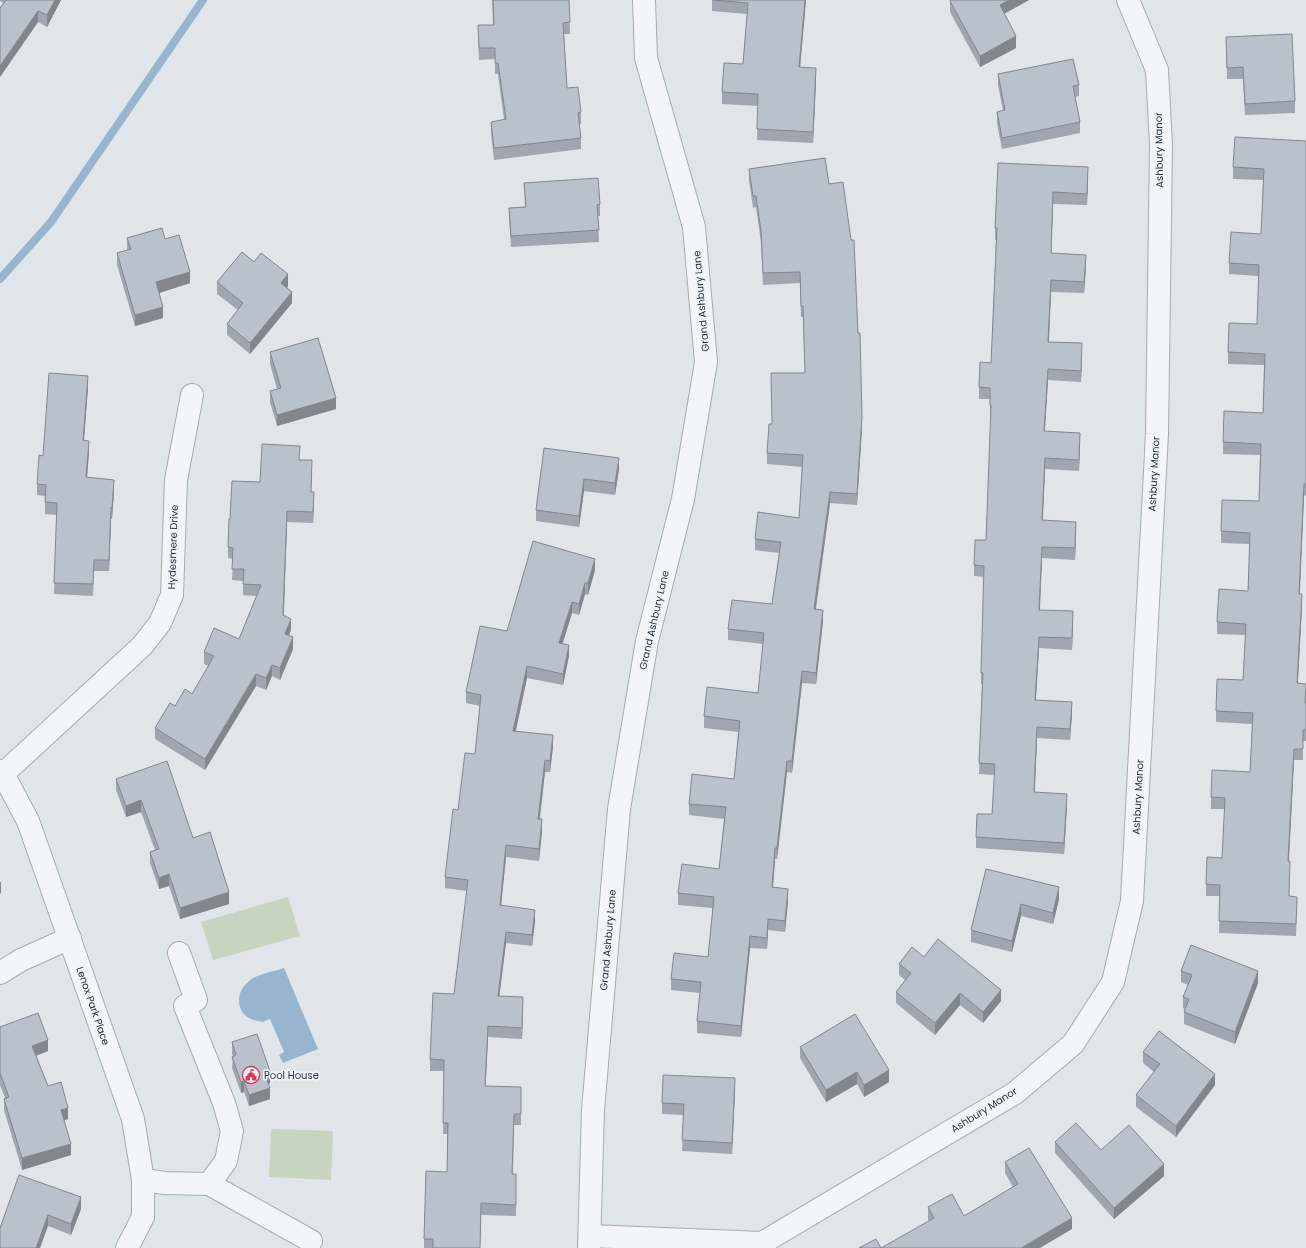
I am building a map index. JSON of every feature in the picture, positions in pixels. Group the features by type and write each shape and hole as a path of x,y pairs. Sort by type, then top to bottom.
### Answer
{"street":[{"name":"Grand Ashbury Lane","path":"590,1242 593,1110 620,809 647,641 683,499 706,362 694,226 646,58 644,0"},
{"name":"Ashbury Manor","path":"590,1242 762,1243 1015,1093 1073,1044 1113,982 1132,901 1157,434 1160,145 1157,70 1128,0"},
{"name":"Hydesmere Drive","path":"2,773 142,646 160,623 172,595 176,480 192,395"},
{"name":"Lenox Park Place","path":"2,773 28,821 133,1119 143,1180 143,1217 126,1248"},
{"path":"0,973 21,960 70,938"},
{"path":"179,953 196,1000 185,1006 224,1103 232,1131 226,1161 209,1184"},
{"path":"143,1180 165,1183 209,1184 311,1241"}],"green space":[{"path":"288,897 300,936 213,960 201,922"},
{"path":"271,1129 333,1131 331,1180 269,1177"}],"water":[{"path":"284,968 318,1049 283,1063 279,1055 284,1052 270,1019 263,1022 248,1017 243,1012 239,1004 239,1000 241,991 250,980 259,975"}],"building":[{"path":"6,0 55,0 47,15 38,11 0,66 0,8"},
{"path":"493,0 569,0 570,22 563,23 567,88 578,87 581,112 578,113 581,138 494,148 491,122 506,119 498,63 495,63 495,48 479,48 478,25 494,25"},
{"path":"713,0 805,0 799,67 816,68 813,132 757,129 758,94 722,92 724,63 743,64 748,3"},
{"path":"1009,0 1000,5 1016,36 980,56 950,1"},
{"path":"1292,34 1295,101 1245,104 1243,67 1227,68 1226,37"},
{"path":"1073,59 1079,85 1073,86 1080,122 1002,138 997,112 1005,110 998,74"},
{"path":"1235,137 1306,141 1306,484 1304,484 1299,594 1302,594 1297,683 1306,684 1306,730 1303,730 1303,749 1294,749 1288,861 1290,861 1289,896 1297,897 1296,924 1219,921 1220,885 1206,884 1207,857 1222,858 1225,798 1211,797 1212,770 1250,772 1253,713 1216,711 1217,679 1243,680 1246,624 1217,622 1219,589 1248,591 1250,533 1221,531 1222,500 1259,501 1261,444 1223,442 1224,411 1263,413 1265,354 1228,352 1229,323 1257,324 1259,265 1229,263 1231,232 1261,234 1264,169 1233,167"},
{"path":"825,158 829,184 843,182 851,240 854,240 858,333 860,333 862,417 857,494 830,492 814,609 823,610 816,673 802,671 792,761 787,761 777,848 775,848 772,887 788,889 785,921 768,919 767,938 750,936 741,1026 697,1021 701,982 671,979 674,953 708,957 714,897 678,893 682,864 719,869 726,807 689,804 692,774 734,779 740,721 704,716 707,687 758,693 764,633 728,629 732,600 772,604 781,542 755,539 758,512 799,518 803,455 767,453 769,424 772,424 771,373 805,373 803,306 801,306 800,272 763,273 761,231 756,196 753,196 749,169"},
{"path":"998,163 1088,167 1087,194 1053,192 1051,253 1086,255 1084,282 1051,280 1048,342 1082,343 1081,371 1048,369 1044,431 1080,433 1079,460 1045,458 1042,520 1076,522 1075,548 1042,547 1039,610 1073,611 1072,638 1039,637 1035,700 1072,702 1070,729 1037,727 1034,792 1067,794 1064,843 976,837 977,814 992,814 995,764 979,763 983,673 981,673 984,566 974,565 975,540 986,540 991,405 990,388 979,387 980,362 991,363 997,228 995,228"},
{"path":"598,178 600,204 597,205 599,230 511,236 509,208 526,207 524,183"},
{"path":"162,228 165,239 179,235 190,272 156,282 163,307 135,315 117,253 131,249 127,238"},
{"path":"242,252 254,262 261,253 288,274 281,283 292,292 250,343 227,324 243,303 217,282"},
{"path":"318,338 336,398 277,415 270,391 281,388 270,352"},
{"path":"49,373 88,376 83,440 89,441 86,477 114,480 112,508 111,507 109,560 94,560 93,584 54,583 57,503 45,502 46,485 37,484 39,455 43,456"},
{"path":"262,444 300,446 299,460 312,460 311,492 314,492 313,512 287,511 283,615 291,619 285,634 293,637 280,668 272,665 266,678 256,674 205,759 155,728 170,703 175,706 185,689 192,694 214,656 204,652 214,628 239,639 261,585 243,584 244,569 232,569 233,548 228,547 232,481 260,482"},
{"path":"544,448 619,458 615,483 584,479 579,516 536,510"},
{"path":"533,541 595,559 588,583 585,583 579,604 572,602 559,643 569,645 563,674 527,666 513,731 553,735 550,761 545,760 538,819 542,819 539,849 506,845 500,905 535,910 532,935 506,932 498,996 523,997 522,1028 488,1026 485,1086 521,1087 521,1114 514,1114 512,1174 516,1174 516,1205 481,1203 480,1248 433,1248 433,1239 424,1239 426,1171 447,1172 448,1123 443,1123 444,1060 430,1059 433,993 454,994 468,880 445,877 453,809 458,810 465,753 475,754 481,695 466,692 480,626 507,631"},
{"path":"167,761 193,838 210,832 229,892 180,908 169,874 159,878 150,852 159,849 141,800 126,806 116,779"},
{"path":"986,869 1059,887 1053,913 1021,904 1012,941 971,930"},
{"path":"938,939 1001,990 983,1012 960,993 935,1023 896,992 911,973 899,964 912,947 924,957"},
{"path":"1191,945 1258,971 1235,1032 1184,1012 1189,999 1183,997 1192,975 1181,971"},
{"path":"38,1013 48,1040 32,1046 48,1086 61,1082 68,1108 61,1110 71,1144 22,1158 4,1099 9,1097 0,1073 0,1027"},
{"path":"855,1014 889,1070 864,1085 857,1072 826,1090 800,1047"},
{"path":"1159,1031 1215,1074 1176,1126 1136,1095 1160,1064 1143,1052"},
{"name":"Pool House","path":"257,1034 270,1071 265,1075 270,1088 249,1095 244,1081 241,1082 232,1057 236,1055 232,1042"},
{"path":"663,1075 735,1078 732,1143 682,1140 684,1104 662,1103"},
{"path":"1076,1123 1101,1150 1129,1125 1164,1164 1114,1208 1055,1142"},
{"path":"1029,1148 1072,1218 1021,1248 881,1248 934,1218 928,1207 952,1194 964,1216 1018,1184 1005,1162"},
{"path":"19,1175 81,1197 71,1224 48,1215 36,1248 0,1248 0,1228"},
{"path":"876,1239 881,1248 859,1248"}],"waterway":[{"path":"0,279 51,222 203,0"}],"place":[{"name":"Pool House","path":"251,1075"}]}
